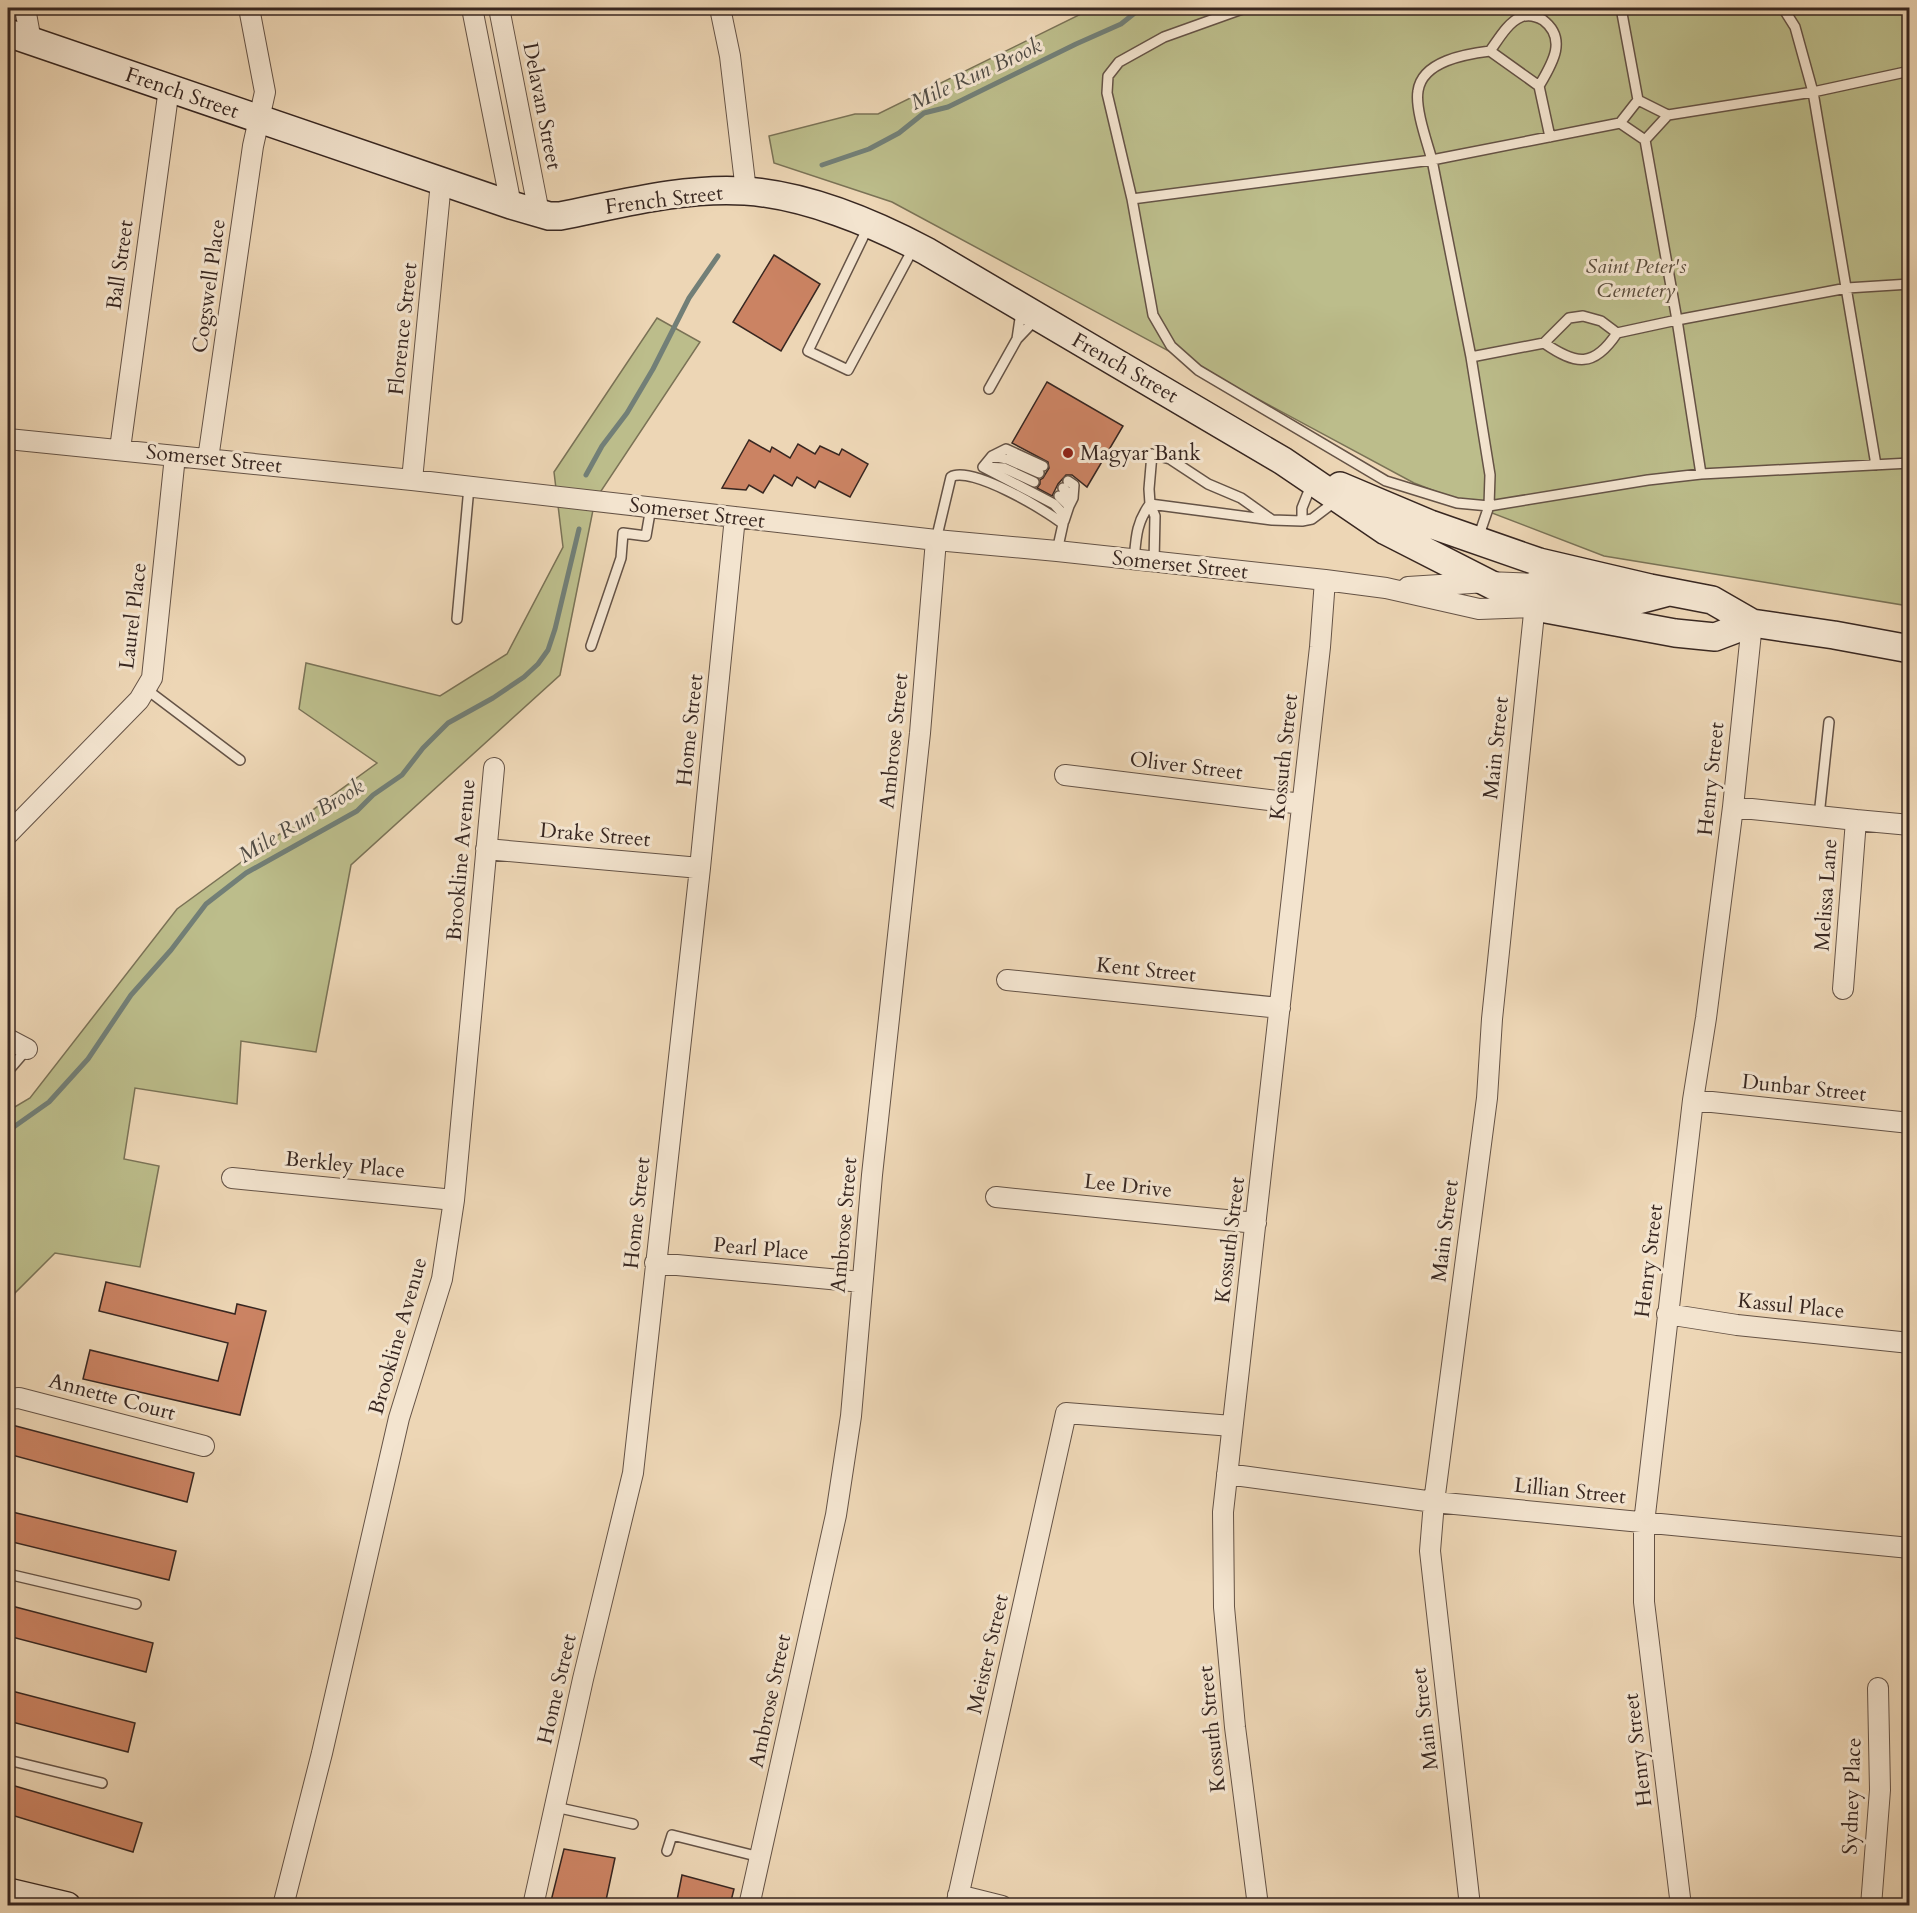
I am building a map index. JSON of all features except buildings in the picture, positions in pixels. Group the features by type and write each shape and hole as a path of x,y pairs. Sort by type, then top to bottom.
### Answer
{"main road":[{"name":"French Street","path":"19,37 441,182 539,213 560,216 694,192 746,191 797,200 841,213 915,245 1030,312 1283,461 1386,531 1487,582 1537,584"},
{"name":"French Street","path":"1283,461 1430,524 1477,541 1537,584"},
{"name":"Somerset Street","path":"1537,584 1669,592 1712,600 1752,623 1833,635 1910,650"},
{"name":"Somerset Street","path":"1537,584 1675,633 1715,637 1752,623"},
{"path":"8,1892 67,1905"}],"street":[{"path":"19,37 25,8"},
{"name":"Cogswell Place","path":"208,459 253,147 265,92 249,8"},
{"path":"472,8 511,205"},
{"name":"Delavan Street","path":"498,8 539,213"},
{"path":"720,8 730,56 746,191"},
{"name":"Ball Street","path":"120,449 169,88"},
{"name":"Florence Street","path":"412,480 441,182"},
{"name":"Somerset Street","path":"8,439 412,480 936,540 1325,580 1386,588 1479,609 1537,584"},
{"name":"Laurel Place","path":"8,834 139,700 152,678 176,456"},
{"name":"Home Street","path":"533,1905 583,1679 633,1473 700,868 735,517"},
{"name":"Ambrose Street","path":"749,1905 836,1515 851,1416 862,1282 920,733 936,540"},
{"name":"Kossuth Street","path":"1258,1905 1235,1727 1224,1607 1223,1512 1320,646 1325,580"},
{"name":"Somerset Street","path":"1386,588 1487,582"},
{"name":"Main Street","path":"1470,1905 1430,1551 1434,1502 1487,1098 1492,1019 1537,584"},
{"name":"Henry Street","path":"1681,1905 1644,1602 1644,1523 1693,1100 1733,807 1752,623"},
{"name":"Brookline Avenue","path":"283,1905 322,1753 399,1418 442,1279 454,1200 494,768"},
{"name":"Oliver Street","path":"1065,775 1302,804"},
{"name":"Melissa Lane","path":"1733,807 1856,820 1843,989"},
{"path":"1856,820 1910,825"},
{"name":"Drake Street","path":"486,849 700,868"},
{"name":"Kent Street","path":"1007,980 1280,1008"},
{"path":"8,1039 27,1049"},
{"name":"Dunbar Street","path":"1693,1100 1910,1124"},
{"name":"Berkley Place","path":"232,1178 454,1200"},
{"name":"Lee Drive","path":"996,1197 1256,1223"},
{"name":"Pearl Place","path":"655,1263 862,1282"},
{"name":"Kassul Place","path":"1667,1314 1737,1325 1910,1343"},
{"name":"Annette Court","path":"8,1399 19,1398 204,1446"},
{"name":"Meister Street","path":"957,1900 1066,1413 1232,1426"},
{"name":"Lillian Street","path":"1227,1474 1434,1502 1910,1548"},
{"name":"Sydney Place","path":"1871,1905 1880,1790 1878,1688"},
{"path":"957,1900 1002,1905"}],"lane":[{"path":"1245,8 1164,37 1119,62 1108,76 1107,93 1132,199 1153,315 1160,331 1171,346 1198,369 1386,481 1457,503 1489,506 1648,480 1701,474 1910,463"},
{"path":"1132,199 1432,160 1620,123 1638,100 1621,8"},
{"path":"1783,8 1795,27 1813,92 1876,465"},
{"path":"1490,51 1519,17 1537,16 1550,26 1557,46 1550,67 1539,86 1550,137"},
{"path":"1477,541 1489,506 1490,475 1471,357 1432,160 1420,117 1418,90 1427,74 1443,62 1466,54 1490,51 1539,86"},
{"path":"1638,100 1668,116 1813,92 1910,71"},
{"path":"1646,140 1668,116"},
{"path":"1620,123 1646,140 1701,474"},
{"path":"869,224 808,351 848,370 915,245"},
{"path":"1544,343 1562,355 1582,360 1596,356 1609,345 1617,333 1847,288 1910,284"},
{"path":"989,389 1030,312"},
{"path":"1017,339 1030,312"},
{"path":"1471,357 1544,343 1569,318 1583,316 1601,321 1617,333"},
{"path":"1154,562 1155,516 1149,504 1152,454 1170,459 1208,484 1240,498 1272,520"},
{"path":"972,475 992,456 1007,459 1038,474 983,467"},
{"path":"983,467 1054,504 1064,520"},
{"path":"936,540 951,477 956,475 972,475 1064,520"},
{"path":"1302,520 1302,508 1313,481"},
{"path":"1057,551 1071,502 1074,484 1063,488 1071,502"},
{"path":"457,619 469,487"},
{"path":"1149,504 1272,520 1302,520 1312,519 1339,499"},
{"path":"1134,561 1137,529 1141,516 1149,504"},
{"path":"591,646 621,558 623,533 646,536 651,507"},
{"path":"146,689 240,760"},
{"path":"1819,816 1829,722"},
{"path":"8,1071 27,1049"},
{"path":"8,1574 136,1604"},
{"path":"8,1760 102,1783"},
{"path":"555,1807 633,1824"},
{"path":"668,1851 672,1834 760,1857"}],"green space":[{"name":"Saint Peter's Cemetery","path":"1093,8 1909,8 1909,606 1604,556 1414,483 892,202 774,163 769,136 855,114 878,114"},
{"path":"657,318 700,342 595,500 560,675 351,865 316,1052 241,1041 237,1104 135,1088 124,1159 159,1166 140,1267 55,1253 15,1293 8,1314 8,1111 30,1098 177,909 377,763 299,709 306,663 440,696 507,654 563,547 554,472"}],"waterway":[{"name":"Mile Run Brook","path":"822,165 869,149 899,133 924,113 948,107 1121,24 1141,8"},
{"name":"Mile Run Brook","path":"586,475 602,446 627,413 653,369 689,298 718,256"},
{"name":"Mile Run Brook","path":"8,1131 49,1102 88,1059 131,995 171,950 206,904 246,873 357,811 373,795 402,775 423,748 448,723 493,698 524,677 538,664 548,650 555,629 579,529"}],"place":[{"name":"Magyar Bank","path":"1068,453"}]}
